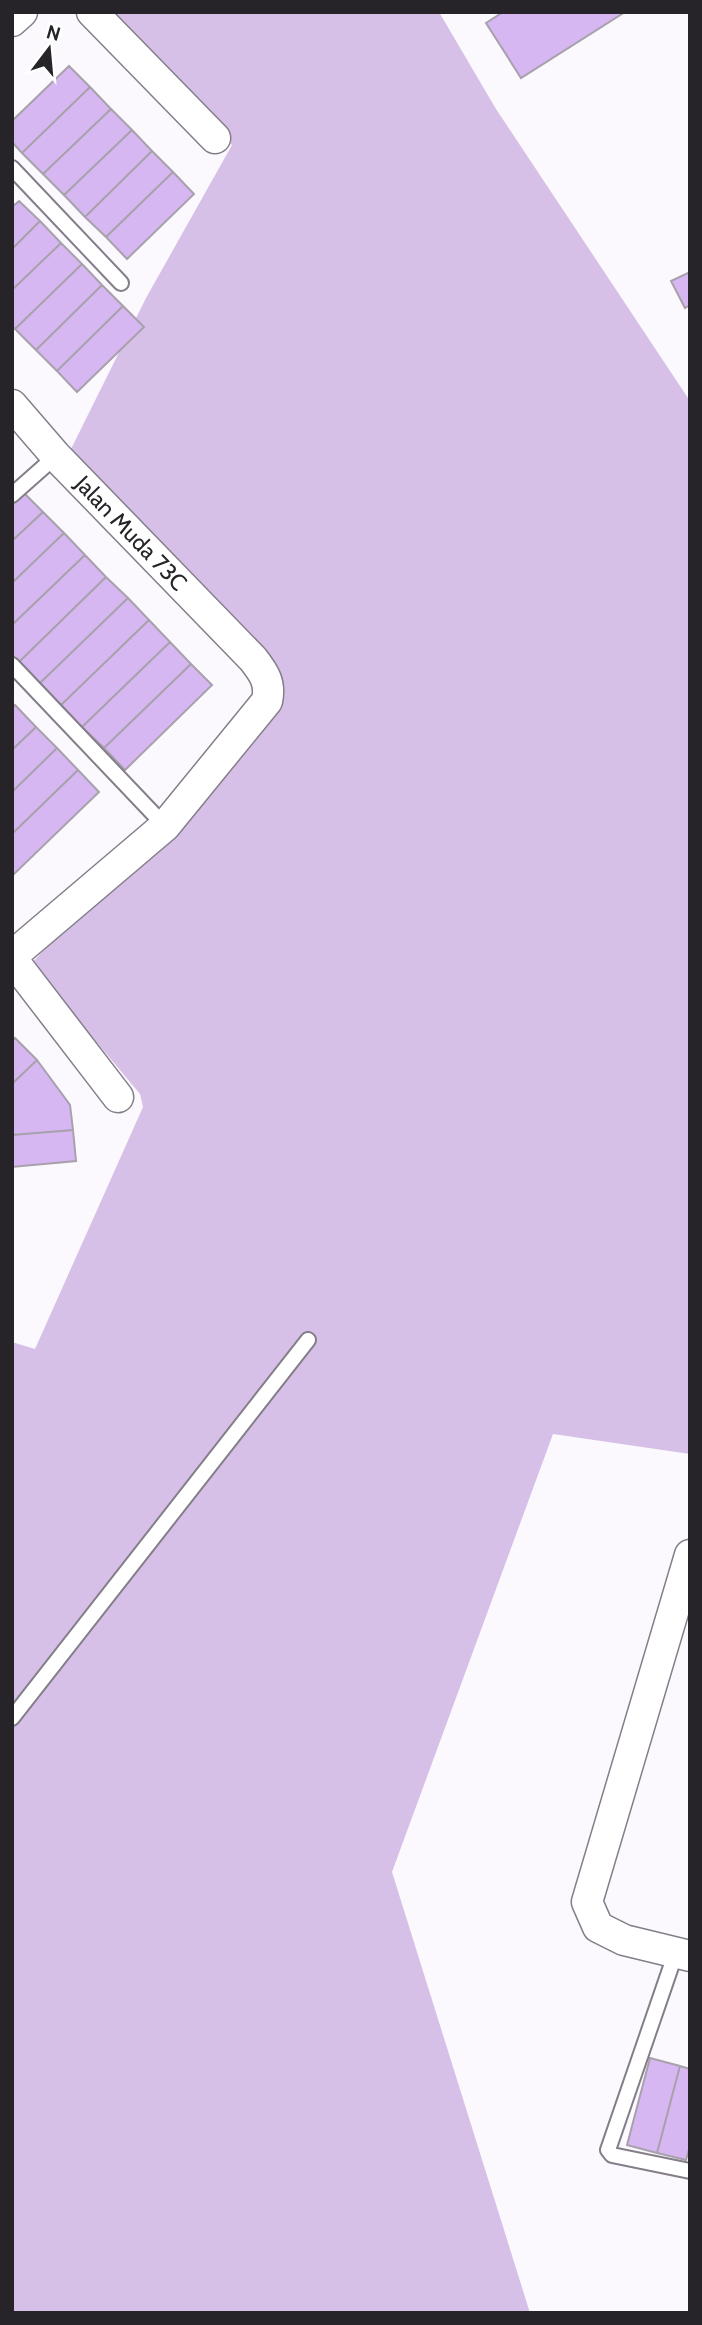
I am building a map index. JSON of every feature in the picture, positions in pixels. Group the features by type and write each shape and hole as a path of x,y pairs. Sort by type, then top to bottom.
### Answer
{"street":[{"path":"12,21 22,12"},
{"path":"92,12 215,138"},
{"name":"Jalan Muda 73C","path":"12,405 56,456 253,659 268,682 269,690 267,701 165,826 12,957"},
{"path":"12,957 118,1097"},
{"path":"683,1954 624,1940 598,1927 587,1902 690,1555"}],"lane":[{"path":"12,168 121,283"},
{"path":"12,495 56,456"},
{"path":"12,665 165,826"},
{"path":"12,1718 308,1340"},
{"path":"683,1954 608,2150 612,2155 690,2171"}],"shaded area":[{"path":"103,12 439,12 496,109 690,401 690,1454 553,1434 392,1872 530,2313 12,2313 12,1342 35,1349 143,1107 140,1094 31,964 269,706 264,668 71,449 146,298 232,145"}],"building":[{"path":"503,12 625,12 521,78 486,23"},
{"path":"69,66 90,87 22,153 12,142 12,121"},
{"path":"90,87 111,109 43,174 22,153"},
{"path":"111,109 132,130 64,195 43,174"},
{"path":"132,130 152,151 85,217 64,195"},
{"path":"152,151 173,172 106,237 85,217"},
{"path":"173,172 194,194 127,259 106,237"},
{"path":"19,201 40,221 12,249 12,207"},
{"path":"40,221 61,243 12,290 12,249"},
{"path":"61,243 82,264 15,329 12,326 12,290"},
{"path":"82,264 102,285 36,350 15,329"},
{"path":"690,272 690,305 685,308 671,281"},
{"path":"102,285 123,306 57,371 36,350"},
{"path":"123,306 144,327 77,392 57,371"},
{"path":"21,490 43,512 12,541 12,499"},
{"path":"43,512 64,533 12,583 12,541"},
{"path":"64,533 85,555 12,625 12,583"},
{"path":"85,555 106,577 19,662 12,655 12,625"},
{"path":"106,577 128,598 40,683 19,662"},
{"path":"128,598 149,620 61,705 40,683"},
{"path":"149,620 170,642 82,727 61,705"},
{"path":"170,642 191,664 104,748 82,727"},
{"path":"191,664 212,685 125,770 104,748"},
{"path":"15,705 36,727 12,750 12,708"},
{"path":"36,727 57,748 12,792 12,750"},
{"path":"57,748 78,770 12,834 12,792"},
{"path":"78,770 99,792 12,876 12,834"},
{"path":"15,1038 37,1060 12,1084 12,1041"},
{"path":"37,1060 70,1105 73,1130 12,1135 12,1084"},
{"path":"73,1130 76,1161 12,1167 12,1135"},
{"path":"650,2058 680,2066 657,2153 627,2145"},
{"path":"680,2066 690,2069 690,2146 686,2160 657,2153"}]}
